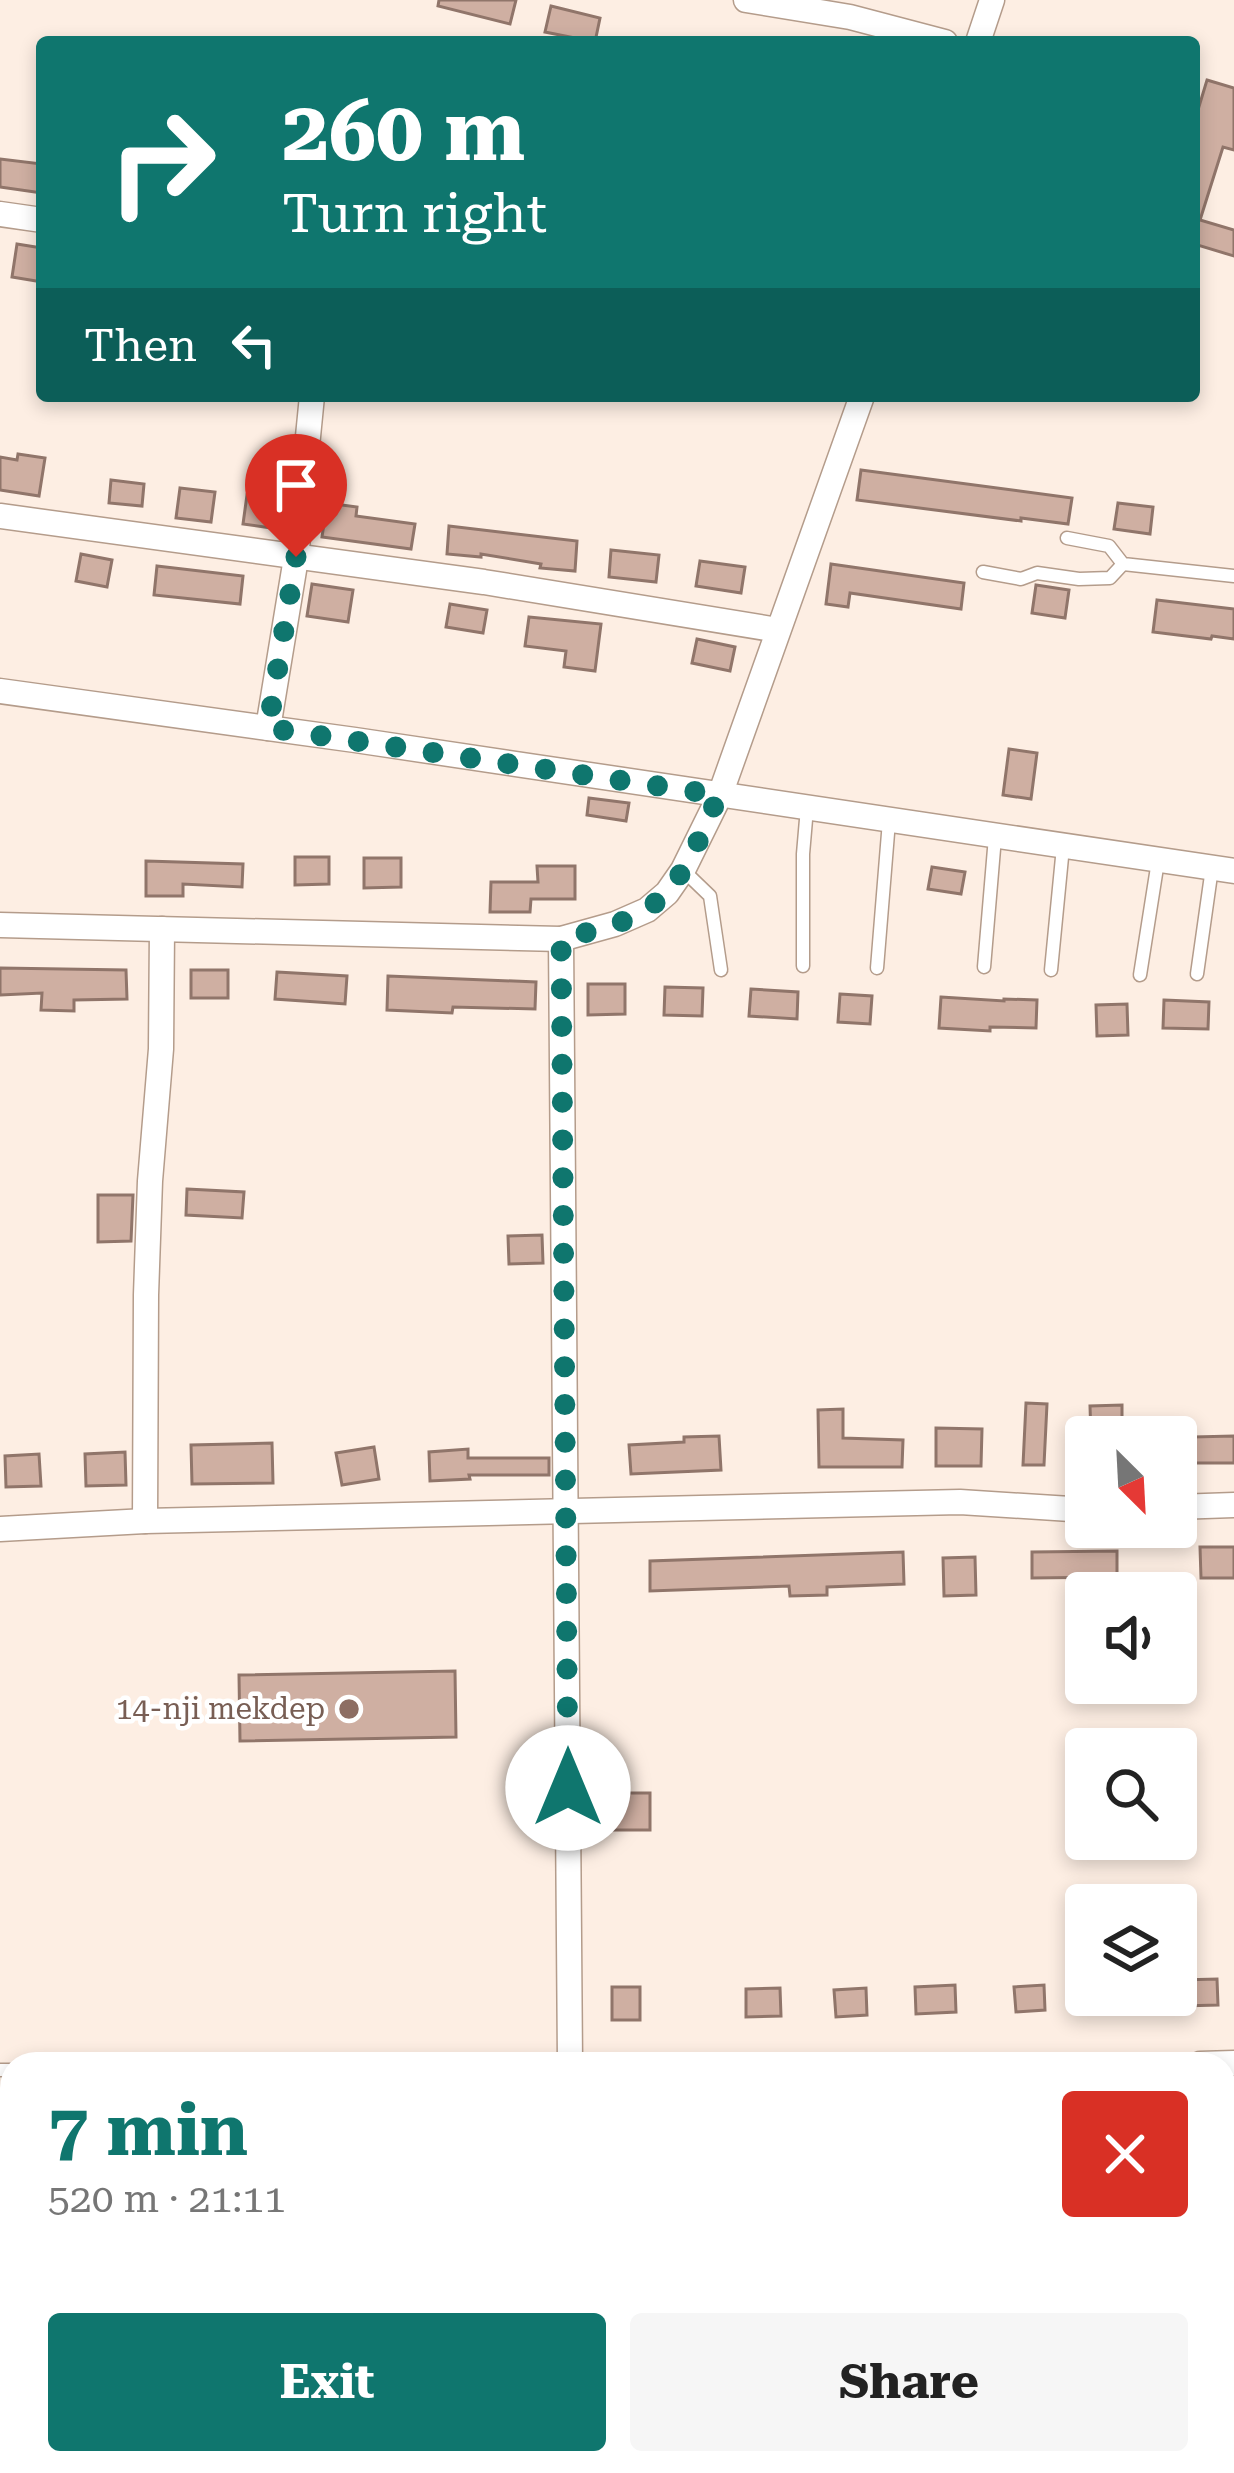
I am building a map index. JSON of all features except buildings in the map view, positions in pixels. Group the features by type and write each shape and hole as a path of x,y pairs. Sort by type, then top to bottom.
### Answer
{"street":[{"path":"746,0 850,16 923,36"},
{"path":"980,36 992,0"},
{"path":"0,214 36,219"},
{"path":"268,728 296,557 310,402"},
{"path":"0,925 561,939 647,910 683,870 719,795 860,402"},
{"path":"0,517 484,582 778,630"},
{"path":"0,691 1223,869"},
{"path":"145,1521 147,1272 162,929"},
{"path":"561,939 570,2052"},
{"path":"0,1528 960,1502 1065,1509"},
{"path":"1197,1506 1234,1505"}],"lane":[{"path":"1067,538 1109,546 1123,564 1234,576"},
{"path":"983,572 1021,579 1037,573 1110,578 1123,564"},
{"path":"803,966 806,808"},
{"path":"877,968 889,821"},
{"path":"984,968 995,836"},
{"path":"1051,970 1063,847"},
{"path":"1140,976 1158,860"},
{"path":"1197,974 1223,869"},
{"path":"683,870 710,896 721,970"}],"place":[{"name":"14-nji mekdep","path":"349,1709"}],"route":[{"path":"296,557 268,728 719,795 667,893 647,910 615,924 561,939 568,1788"}]}
